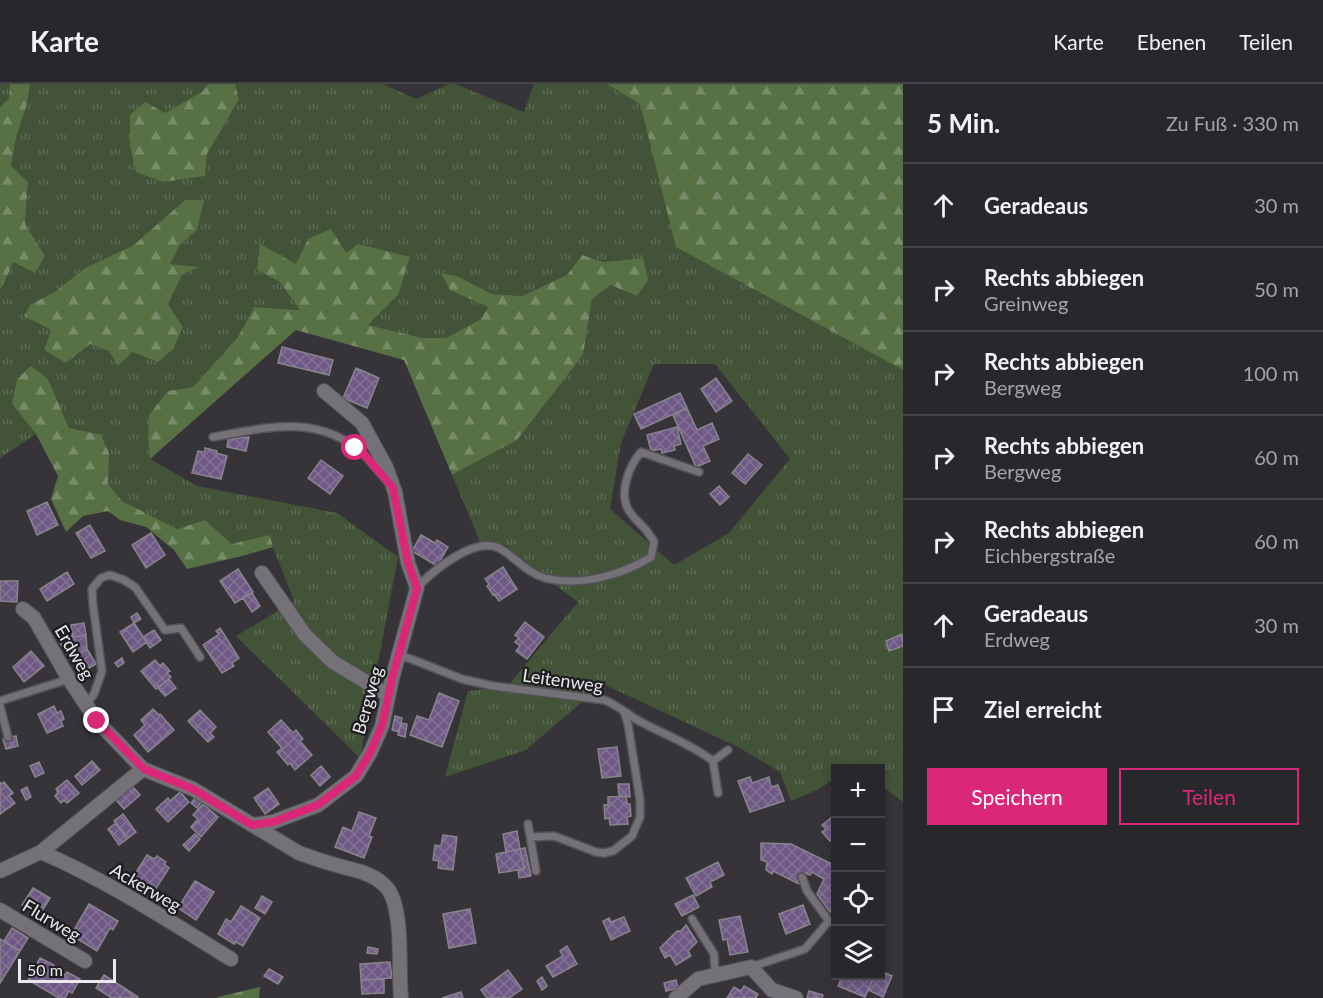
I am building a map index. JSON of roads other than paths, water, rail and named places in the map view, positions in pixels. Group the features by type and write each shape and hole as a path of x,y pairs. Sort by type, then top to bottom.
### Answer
{"street":[{"path":"324,391 362,423 386,467 393,488 408,563 417,588"},
{"path":"262,573 304,635 333,662 388,695"},
{"name":"Bergweg","path":"252,825 273,822 318,805 356,776 370,753 382,726 398,655 417,588"},
{"name":"Erdweg","path":"22,609 34,618 69,679 97,721 144,769"},
{"path":"0,871 41,852 144,769 193,789 299,853 368,874 377,879 393,899 400,946 401,998"},
{"name":"Ackerweg","path":"41,852 80,870 136,901 231,959"},
{"name":"Flurweg","path":"0,910 85,961"},
{"path":"676,998 698,979 751,967 772,990 796,998"}],"lane":[{"path":"213,437 283,426 322,431 334,435 363,453 393,488"},
{"path":"417,588 445,564 475,547 489,545 498,548 532,573 545,578 561,580 598,578 640,564 651,557 654,542 632,516 624,496 627,477 634,460 641,452 699,472"},
{"path":"86,705 94,694 102,671 92,589 101,578 110,574 135,587 165,630 181,628 200,657"},
{"name":"Leitenweg","path":"398,655 462,679 493,686 604,700 613,703 662,734 713,760"},
{"path":"0,700 69,679"},
{"path":"0,706 8,737"},
{"path":"531,837 554,836 604,853 613,851 632,836 640,817 640,800 624,712"},
{"path":"718,794 713,760 728,750"},
{"path":"528,824 536,871"},
{"path":"751,967 805,949 829,921 807,891 802,877"},
{"path":"692,919 714,954 715,975"}]}
